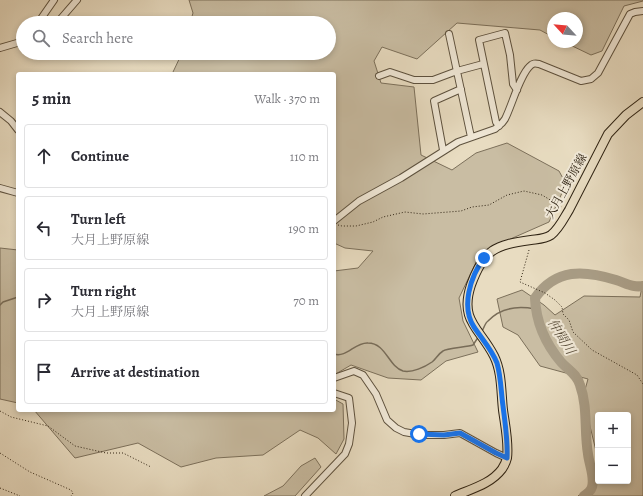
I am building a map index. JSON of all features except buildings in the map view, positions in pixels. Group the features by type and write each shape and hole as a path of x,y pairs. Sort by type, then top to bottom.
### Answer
{"main road":[{"name":"大月上野原線","path":"507,458 507,439 499,371 492,353 473,326 469,317 467,306 471,286 481,262 494,250 508,244 546,237 556,230 569,210 608,134 643,102"},
{"path":"455,496 492,479 503,468 507,458"}],"street":[{"path":"43,16 54,0"},
{"path":"63,16 77,0"},
{"path":"336,220 359,201 401,178 443,150 499,126 505,119 517,90 531,64 535,63 581,81 591,79 598,73 630,14 643,11"},
{"path":"499,126 496,122 479,40 505,33 510,55 513,84 517,90"},
{"path":"449,34 471,137"},
{"path":"0,48 16,44"},
{"path":"379,76 390,72 414,80 433,80 457,71 483,64"},
{"path":"443,150 434,101 461,89"},
{"path":"0,112 16,127"},
{"path":"0,188 16,192"},
{"path":"336,377 354,371 364,375 376,394 387,420 400,430 421,435 460,433 507,458"},
{"path":"305,496 345,454 349,444 352,423 348,398 336,394"}],"path":[{"path":"336,223 342,226 356,226 373,222 383,217 405,212 423,214 461,211 472,207 489,205 507,195 524,191 542,195 569,210"},
{"path":"529,250 520,282 545,293 562,307 563,314 569,320 573,332 592,350 637,375 643,384"},
{"path":"0,411 10,417 48,426 75,446 106,453 123,453 151,467"},
{"path":"0,453 30,472 71,490 72,493 70,496"},
{"path":"0,488 20,496"}],"shaded area":[{"path":"189,0 643,0 624,6 602,51 591,55 576,48 583,48 583,12 547,12 547,34 540,30 457,23 417,59 382,47 374,61 381,83 414,87 421,155 452,170 476,153 507,143 559,171 566,184 549,222 481,252 459,298 463,321 478,352 446,361 421,380 388,378 351,365 336,374 336,271 358,268 373,251 345,248 336,244 336,72 173,72 179,60 336,60 336,16 192,16 193,13"},
{"path":"0,248 16,250 16,403 0,399"},
{"path":"643,281 643,496 578,496 595,484 631,484 631,412 595,412 595,447 583,397 588,379 540,366 518,335 503,327 497,299 522,290 544,305 555,315 584,296 640,297"},
{"path":"336,400 343,404 344,439 336,454 318,438 300,430 263,455 216,458 181,467 138,443 75,458 36,412 336,412"},
{"path":"315,458 321,467 295,496 264,496 283,486 301,466"}],"waterway":[{"name":"仲間川","path":"584,496 589,492 593,479 587,445 585,410 582,393 579,381 555,355 542,332 537,316 535,298 543,288 552,281 561,276 571,274 593,274 633,286 643,286"},
{"path":"0,305 3,302 16,298"},
{"path":"482,331 485,324 493,316 504,310 517,308 535,309"},
{"path":"336,354 343,354 363,343 374,344 383,351 394,365 403,371 410,371 429,364 445,350 473,345 479,336"}],"route":[{"path":"419,434 444,435 460,433 507,458 507,439 499,371 495,358 473,326 469,317 467,306 471,286 484,258"}]}
